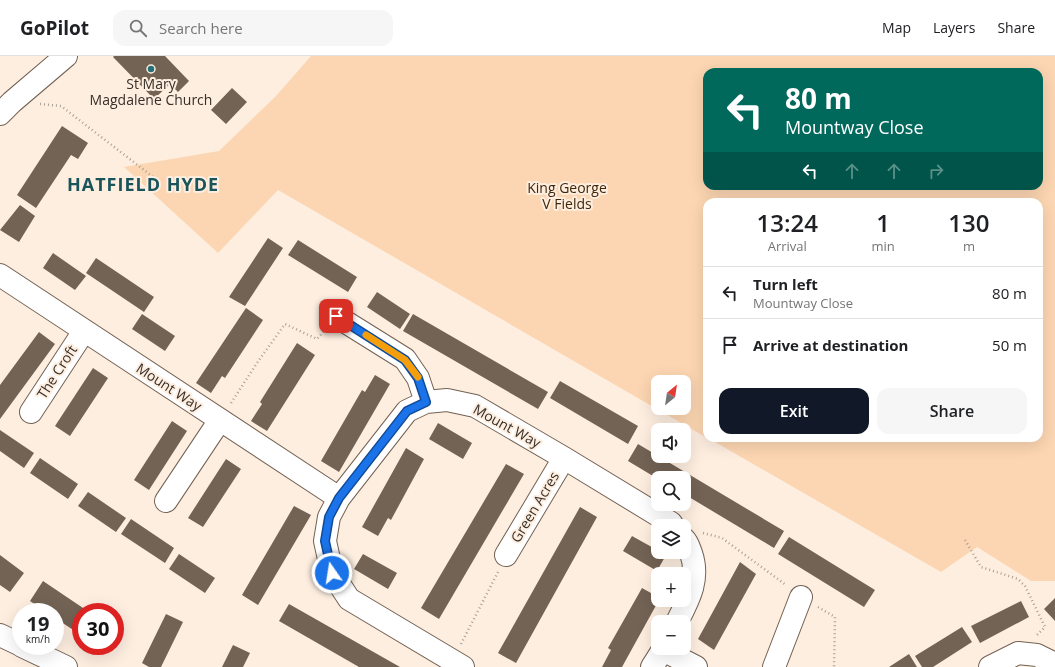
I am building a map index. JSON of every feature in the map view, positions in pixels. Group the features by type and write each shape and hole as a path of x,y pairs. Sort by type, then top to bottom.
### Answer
{"street":[{"path":"6,108 66,56"},
{"name":"Mount Way","path":"0,275 339,498"},
{"path":"336,316 405,360 418,378 426,402"},
{"name":"The Croft","path":"31,412 84,331"},
{"name":"Mount Way","path":"455,665 349,599 332,573 325,541 329,517 339,498 407,411 426,402 447,400 475,406 664,519"},
{"path":"166,501 220,420"},
{"name":"Green Acres","path":"506,555 564,458"},
{"path":"681,615 688,602 695,579 693,559 688,543 692,535"},
{"path":"774,667 802,597"},
{"path":"0,635 12,641"},
{"path":"990,667 1018,653 1037,655 1055,664"},
{"path":"41,655 66,667"},
{"path":"660,655 696,667"}],"path":[{"path":"6,108 61,106 157,180"},
{"path":"220,420 259,360 285,324 317,340 336,316"},
{"path":"692,535 722,538 802,597 835,617 834,667"},
{"path":"965,540 981,567 1018,579 1025,586 1045,627 1018,653"},
{"path":"455,665 506,555"}],"green space":[{"name":"King George V Fields","path":"311,56 1055,56 1055,581 1031,581 977,547 941,572 715,442 1043,442 1043,198 703,198 703,436 691,429 691,423 681,423 667,415 691,415 691,375 651,375 651,406 278,190 218,253 124,167 219,151 276,96"}],"building":[{"name":"St Mary Magdalene Church","path":"165,56 189,81 178,92 170,84 154,99 113,57"},
{"path":"232,88 247,102 226,124 211,110"},
{"path":"62,126 88,143 78,159 71,155 36,208 17,195"},
{"path":"20,205 35,216 19,242 0,230"},
{"path":"268,238 283,248 245,306 229,297"},
{"path":"298,240 357,277 348,292 288,255"},
{"path":"53,253 86,276 75,290 43,268"},
{"path":"96,258 154,297 144,312 86,273"},
{"path":"377,292 410,314 400,329 367,307"},
{"path":"246,308 263,320 225,378 222,376 211,393 196,383"},
{"path":"142,314 175,336 165,351 132,329"},
{"path":"413,314 548,392 538,409 403,331"},
{"path":"39,332 55,344 0,419 0,385"},
{"path":"297,343 315,355 267,431 251,421 262,404 260,402"},
{"path":"93,368 108,378 70,436 55,426"},
{"path":"375,375 390,384 339,472 321,461 362,390 365,392"},
{"path":"560,381 638,426 628,444 550,398"},
{"path":"172,421 187,431 149,490 134,480"},
{"path":"438,423 472,443 463,459 429,439"},
{"path":"0,430 34,453 24,468 0,451"},
{"path":"638,444 651,452 651,463 670,463 683,471 651,471 651,475 628,461"},
{"path":"406,448 424,459 391,520 388,518 378,536 362,527"},
{"path":"40,458 78,484 68,499 30,473"},
{"path":"226,459 241,469 203,527 188,518"},
{"path":"506,464 524,474 439,619 421,608"},
{"path":"691,476 784,531 774,548 691,498"},
{"path":"88,492 126,518 116,532 78,506"},
{"path":"294,506 311,515 258,605 242,595"},
{"path":"580,507 597,517 516,663 498,653"},
{"path":"131,519 174,548 165,563 121,534"},
{"path":"632,536 651,547 651,559 664,559 659,567 651,567 623,551"},
{"path":"789,537 875,590 864,607 778,554"},
{"path":"179,554 215,578 205,593 169,569"},
{"path":"363,554 397,573 388,589 354,569"},
{"path":"0,555 24,573 10,592 0,585"},
{"path":"740,562 756,574 714,650 698,639"},
{"path":"43,581 76,603 72,603 72,629 64,624 64,603 33,603 30,601"},
{"path":"642,588 651,593 651,607 655,607 622,667 602,667 611,650 608,648"},
{"path":"1055,598 1055,621 1044,609"},
{"path":"1021,601 1029,617 980,643 971,626"},
{"path":"289,604 400,667 359,667 279,621"},
{"path":"166,614 183,622 161,667 149,667 142,663"},
{"path":"962,627 972,642 933,667 922,667 915,656"},
{"path":"233,645 250,653 243,667 222,667"},
{"path":"909,654 917,667 889,667"}],"slow traffic":[{"path":"366,335 405,360 418,377"}],"place":[{"name":"St Mary Magdalene Church","path":"151,69"}],"district":[{"name":"HATFIELD HYDE","path":"143,185"}],"route":[{"path":"332,573 325,541 329,517 339,498 407,411 426,402 418,378 405,360 336,316"}]}
